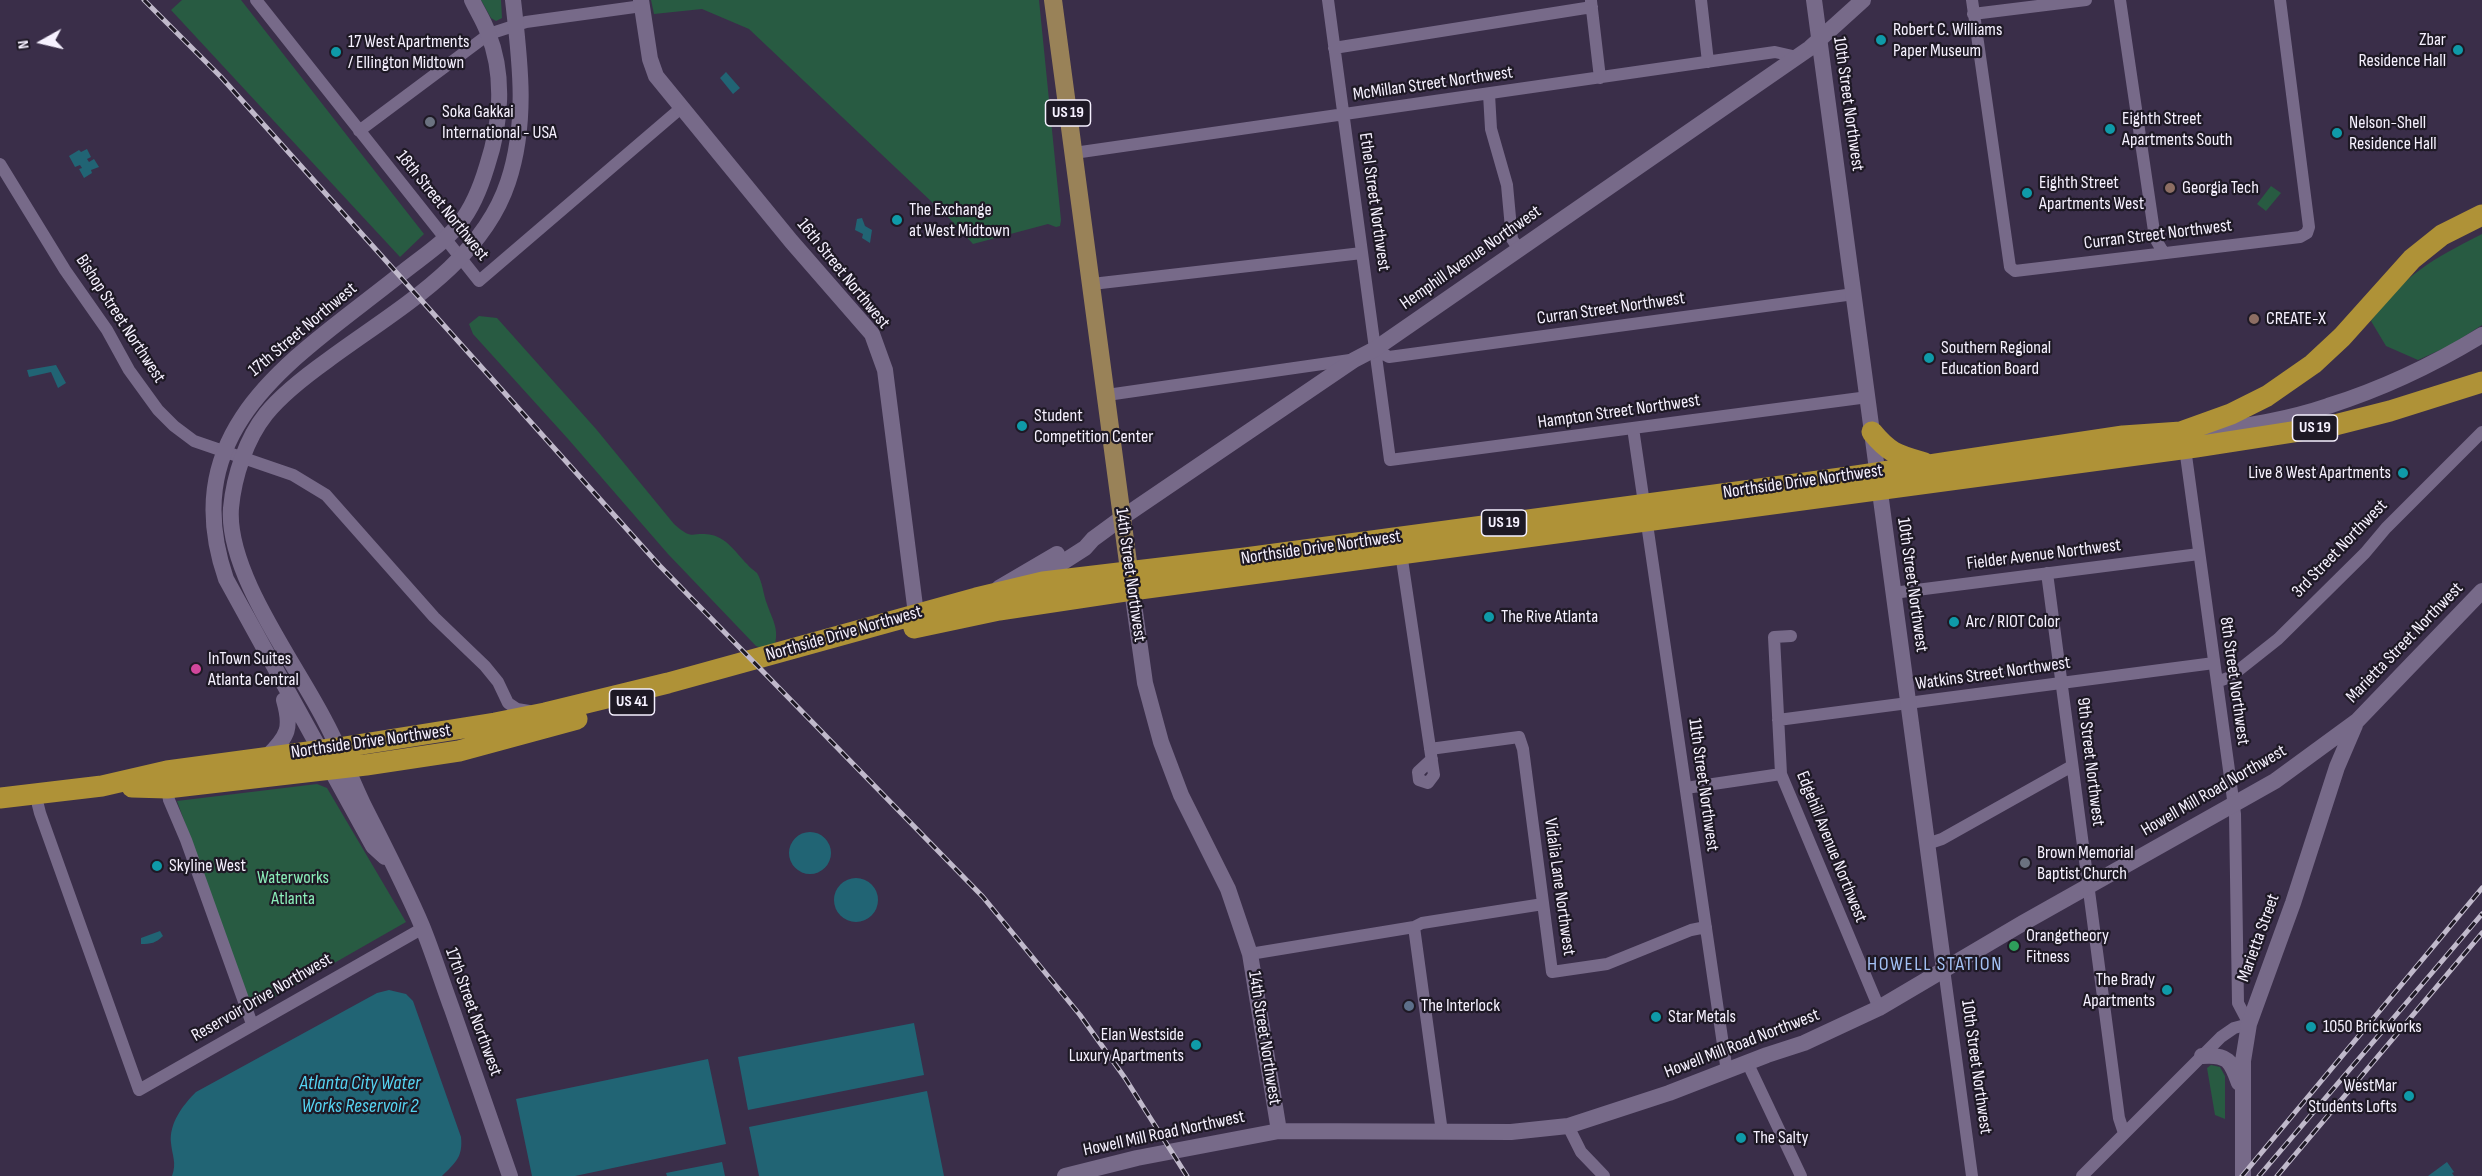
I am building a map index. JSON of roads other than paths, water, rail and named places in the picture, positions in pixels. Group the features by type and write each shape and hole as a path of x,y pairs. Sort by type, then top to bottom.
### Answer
{"highway":[{"name":"Northside Drive Northwest","path":"1878,480 1928,464 2123,436 2188,443 2231,414 2267,396 2313,364 2342,337 2412,259 2442,235 2482,215"},
{"name":"Northside Drive Northwest","path":"102,786 167,788 375,764 459,751 490,744 643,698 992,603 1027,586 1131,580 1401,552 1645,512 1878,480 2331,426 2390,411 2482,382"},
{"path":"1872,432 1884,448 1928,464"},
{"name":"Northside Drive Northwest","path":"0,798 102,786 167,771 328,749 545,713 668,683 916,614 1492,525 1645,512"},
{"path":"1401,552 1417,541 1468,535 1492,525"}],"main road":[{"name":"17th Street Northwest","path":"393,863 373,846 328,749 277,673 226,579 218,555 212,511 222,452 234,428 260,392 305,350 448,236 470,209 483,180 496,138 500,106 489,34 472,0"},
{"name":"17th Street Northwest","path":"328,749 327,724 252,589 237,555 231,510 235,481 255,433 266,414 304,378 440,277 479,237 500,202 509,181 518,144 522,108 513,0"},
{"name":"14th Street Northwest","path":"1053,0 1145,683 1161,742 1181,795 1228,889 1250,954 1279,1131"},
{"name":"10th Street Northwest","path":"1814,0 1944,969"},
{"name":"Hemphill Avenue Northwest","path":"1027,586 1085,548 1093,539 1123,517 1354,360 1375,349 1797,57 1819,41 1863,0"},
{"name":"16th Street Northwest","path":"642,3 650,59 656,76 791,242 872,334 885,370 916,614"},
{"path":"2188,443 2252,432 2258,424 2326,407 2381,387 2440,360 2482,335"},
{"name":"Hemphill Avenue Northwest","path":"992,603 1079,542 1093,539"},
{"name":"Marietta Street Northwest","path":"2357,721 2482,591"},
{"path":"268,756 280,744 289,729 290,718 277,673"},
{"name":"Howell Mill Road Northwest","path":"1065,1176 1137,1158 1279,1131 1535,1131 1568,1126 1639,1104 1823,1035 1879,1008 2088,886 2234,805 2301,763 2357,721"},
{"name":"Marietta Street","path":"2243,1176 2243,1061 2249,1024 2293,903 2337,767 2357,721"},
{"path":"364,808 365,780 375,764"},
{"name":"17th Street Northwest","path":"337,768 364,808 423,928 510,1176"},
{"path":"2202,1056 2222,1057 2229,1061 2242,1089"}],"street":[{"name":"18th Street Northwest","path":"256,0 479,281 681,108"},
{"name":"Ethel Street Northwest","path":"1328,0 1388,445"},
{"path":"1701,0 1708,62"},
{"path":"1972,0 1973,14 2086,0"},
{"path":"2120,0 2155,238 2163,252"},
{"name":"Curran Street Northwest","path":"1973,14 2012,270 2300,237 2307,233 2309,228 2280,0"},
{"path":"359,131 489,34 516,25 642,3"},
{"path":"1334,48 1591,4 1600,78"},
{"name":"McMillan Street Northwest","path":"1074,153 1775,52 1797,57"},
{"path":"1489,94 1491,129 1507,185 1512,239 1518,248"},
{"name":"Bishop Street Northwest","path":"0,164 65,270 107,330 129,370 158,410 194,441 293,475 326,495 434,617 485,666 498,682 512,706 522,711 545,713"},
{"path":"1092,284 1362,253"},
{"name":"Curran Street Northwest","path":"1375,349 1389,357 1854,294"},
{"path":"1107,395 1354,360"},
{"name":"Hampton Street Northwest","path":"1388,445 1390,460 1868,397"},
{"name":"11th Street Northwest","path":"1633,428 1727,1072"},
{"name":"3rd Street Northwest","path":"2217,682 2230,677 2278,639 2366,553 2386,528 2482,432"},
{"name":"8th Street Northwest","path":"2188,443 2199,554 2234,805 2238,1003 2249,1024"},
{"name":"Vidalia Lane Northwest","path":"1401,552 1431,754 1519,737 1523,749 1552,972 1606,964 1691,930 1706,927"},
{"name":"Fielder Avenue Northwest","path":"1893,593 2199,554"},
{"name":"9th Street Northwest","path":"2047,573 2118,1118 2124,1133"},
{"name":"Edgehill Avenue Northwest","path":"1791,636 1774,637 1781,774 1879,1008"},
{"name":"Watkins Street Northwest","path":"1778,720 2214,663"},
{"path":"495,723 500,708 498,682"},
{"path":"1927,844 1942,839 2072,766"},
{"path":"1686,788 1781,774"},
{"path":"167,788 169,800 186,840 252,1024"},
{"name":"Reservoir Drive Northwest","path":"35,794 139,1090 423,928"},
{"path":"1250,954 1543,904"},
{"path":"1414,927 1442,1132"},
{"name":"10th Street Northwest","path":"1944,969 1972,1176"},
{"path":"2082,1176 2221,1036 2234,1028 2249,1024"},
{"path":"1748,1064 1801,1176"},
{"path":"1568,1126 1581,1152 1604,1176"}],"water":[{"path":"726,72 740,88 733,94 720,78"},
{"path":"87,149 91,157 87,159 89,162 94,159 99,167 91,170 92,173 84,178 79,169 82,168 80,165 75,167 69,156 79,150 81,152"},
{"path":"862,218 865,226 872,230 870,243 862,238 863,234 855,230 857,219"},
{"path":"56,365 66,383 58,388 51,372 29,377 27,370"},
{"path":"810,832 825,838 831,853 825,868 810,874 795,868 789,853 795,838"},
{"path":"856,878 865,879 872,884 877,891 877,909 872,916 865,921 856,922 847,921 840,916 835,909 834,900 835,891 840,884 847,879"},
{"path":"160,931 163,936 158,940 141,944 141,938"},
{"name":"Atlanta City Water Works Reservoir 2","path":"389,990 406,994 413,1001 461,1137 460,1154 442,1176 172,1176 174,1163 171,1143 172,1128 182,1109 196,1092 377,993"},
{"path":"914,1023 924,1075 748,1110 738,1057"},
{"path":"708,1059 726,1144 575,1176 532,1176 516,1099"},
{"path":"927,1091 944,1176 759,1176 749,1127"},
{"path":"722,1162 725,1176 667,1176 666,1173"},
{"path":"2447,1162 2454,1176 2428,1176"}],"railway":[{"path":"144,0 221,77 659,565 983,897 1080,1015 1125,1078 1187,1176"},
{"path":"2242,1176 2482,888"},
{"path":"2259,1176 2482,914"},
{"path":"2277,1176 2482,933"}],"place":[{"name":"Robert C. Williams Paper Museum","path":"1881,40"},
{"name":"Zbar Residence Hall","path":"2458,50"},
{"name":"17 West Apartments / Ellington Midtown","path":"336,52"},
{"name":"Soka Gakkai International - USA","path":"430,122"},
{"name":"Eighth Street Apartments South","path":"2110,129"},
{"name":"Nelson-Shell Residence Hall","path":"2337,133"},
{"name":"Georgia Tech","path":"2170,188"},
{"name":"Eighth Street Apartments West","path":"2027,193"},
{"name":"The Exchange at West Midtown","path":"897,220"},
{"name":"CREATE-X","path":"2254,319"},
{"name":"Southern Regional Education Board","path":"1929,358"},
{"name":"Student Competition Center","path":"1022,426"},
{"name":"Live 8 West Apartments","path":"2403,473"},
{"name":"The Rive Atlanta","path":"1489,617"},
{"name":"Arc / RIOT Color","path":"1954,622"},
{"name":"InTown Suites Atlanta Central","path":"196,669"},
{"name":"Brown Memorial Baptist Church","path":"2025,863"},
{"name":"Skyline West","path":"157,866"},
{"name":"Orangetheory Fitness","path":"2014,946"},
{"name":"The Brady Apartments","path":"2167,990"},
{"name":"The Interlock","path":"1409,1006"},
{"name":"Star Metals","path":"1656,1017"},
{"name":"1050 Brickworks","path":"2311,1027"},
{"name":"Elan Westside Luxury Apartments","path":"1196,1045"},
{"name":"WestMar Students Lofts","path":"2409,1096"},
{"name":"The Salty","path":"1741,1138"}],"district":[{"name":"HOWELL STATION","path":"1935,965"}],"park label":[{"name":"Waterworks Atlanta","path":"293,888"}]}
